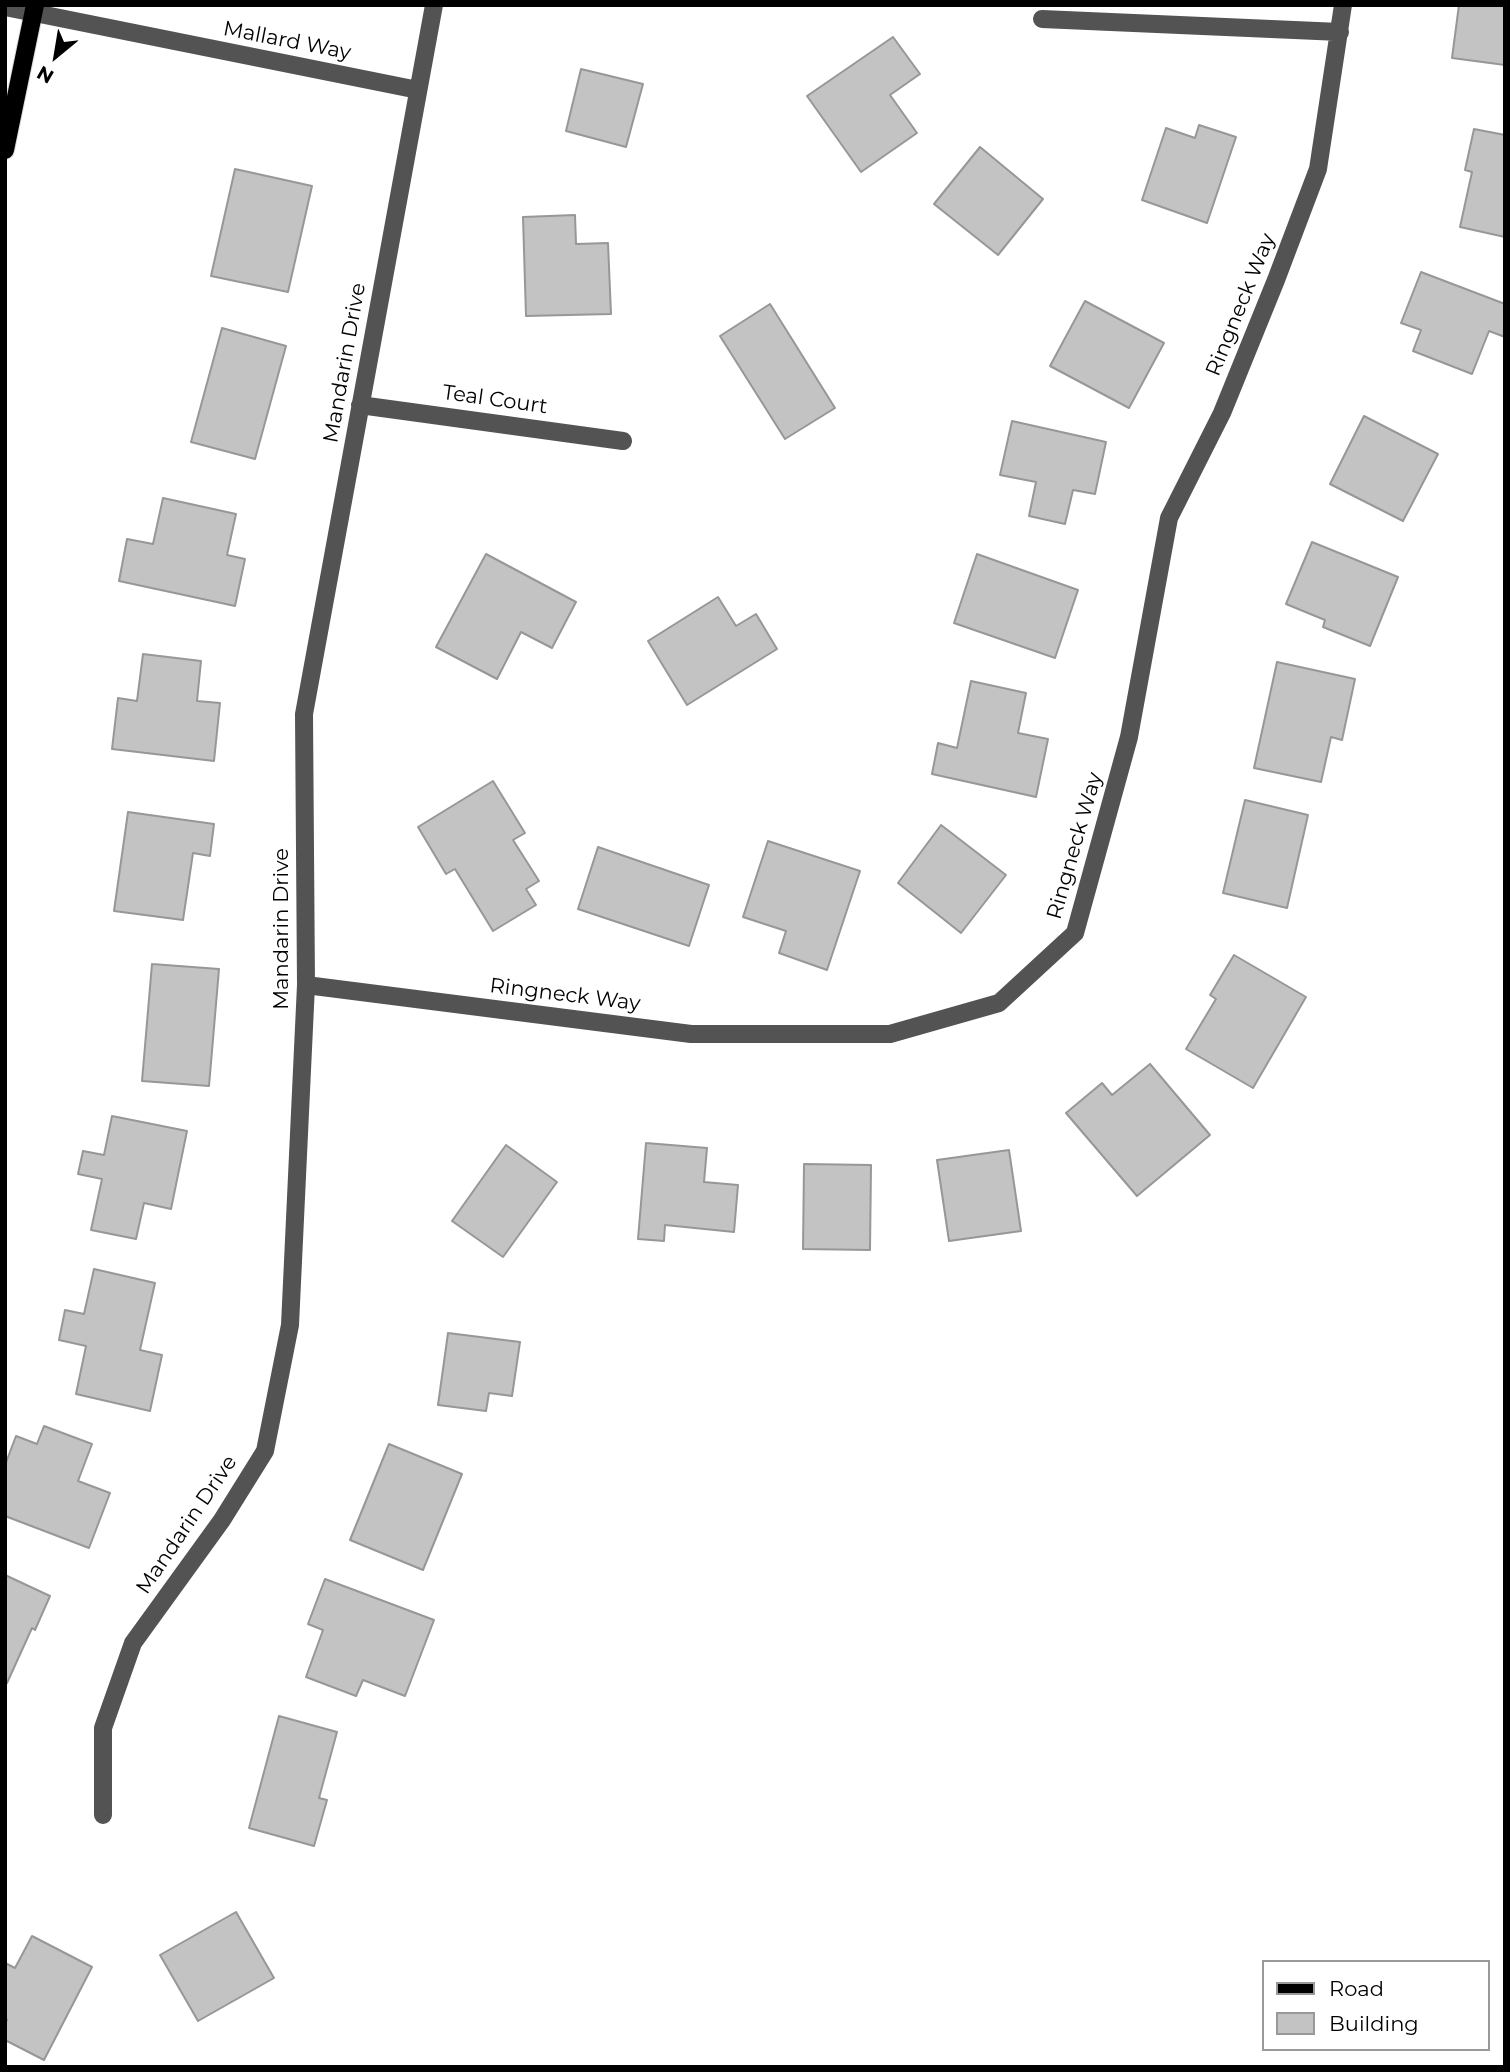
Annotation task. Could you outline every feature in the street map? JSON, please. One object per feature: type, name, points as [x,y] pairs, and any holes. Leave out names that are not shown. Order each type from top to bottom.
[{"type":"main road","points":[[5,150],[34,8]]},
{"type":"street","name":"Mandarin Drive","points":[[103,1815],[103,1728],[133,1643],[222,1520],[265,1451],[290,1325],[306,985],[304,714],[434,5]]},
{"type":"street","name":"Ringneck Way","points":[[306,985],[691,1034],[890,1034],[999,1003],[1075,933],[1129,737],[1170,518],[1222,413],[1318,169],[1343,5]]},
{"type":"street","name":"Mallard Way","points":[[5,7],[34,8],[147,36],[418,90]]},
{"type":"street","points":[[1042,19],[1340,32]]},
{"type":"street","name":"Teal Court","points":[[360,405],[623,441]]},
{"type":"building","points":[[1459,5],[1505,5],[1505,65],[1452,58]]},
{"type":"building","points":[[893,37],[920,74],[890,95],[917,133],[861,172],[807,96]]},
{"type":"building","points":[[581,69],[643,84],[626,147],[566,131]]},
{"type":"building","points":[[1199,125],[1236,137],[1207,223],[1142,200],[1166,128],[1195,138]]},
{"type":"building","points":[[1474,129],[1505,135],[1505,237],[1460,227],[1472,172],[1465,170]]},
{"type":"building","points":[[980,147],[1043,199],[998,255],[934,204]]},
{"type":"building","points":[[235,169],[312,186],[288,292],[211,276]]},
{"type":"building","points":[[575,215],[576,244],[608,243],[611,314],[526,316],[523,217]]},
{"type":"building","points":[[1421,272],[1505,304],[1505,337],[1489,331],[1472,374],[1413,351],[1421,330],[1401,323]]},
{"type":"building","points":[[1085,301],[1164,343],[1129,408],[1050,366]]},
{"type":"building","points":[[770,304],[835,408],[785,439],[720,336]]},
{"type":"building","points":[[222,328],[286,346],[255,459],[191,442]]},
{"type":"building","points":[[1364,416],[1438,454],[1403,521],[1330,484]]},
{"type":"building","points":[[1012,421],[1106,442],[1095,494],[1073,490],[1065,524],[1029,516],[1036,482],[1000,475]]},
{"type":"building","points":[[163,498],[236,514],[227,555],[245,559],[235,606],[119,581],[127,539],[153,544]]},
{"type":"building","points":[[1312,542],[1398,577],[1370,646],[1323,627],[1325,620],[1286,604]]},
{"type":"building","points":[[486,554],[576,602],[552,648],[521,632],[497,679],[436,647]]},
{"type":"building","points":[[977,554],[1078,590],[1055,658],[954,623]]},
{"type":"building","points":[[718,597],[736,626],[756,614],[777,649],[687,705],[648,641]]},
{"type":"building","points":[[143,654],[201,661],[197,701],[220,703],[214,761],[112,749],[118,698],[137,701]]},
{"type":"building","points":[[1277,662],[1355,679],[1342,740],[1331,737],[1321,782],[1254,768]]},
{"type":"building","points":[[971,681],[1026,693],[1018,733],[1048,739],[1036,797],[932,774],[938,743],[957,748]]},
{"type":"building","points":[[493,781],[525,833],[513,840],[539,881],[526,889],[536,905],[493,931],[455,869],[446,874],[418,827]]},
{"type":"building","points":[[1245,800],[1308,815],[1287,908],[1223,893]]},
{"type":"building","points":[[128,812],[214,824],[210,856],[193,853],[183,920],[114,911]]},
{"type":"building","points":[[941,825],[1006,875],[961,933],[898,883]]},
{"type":"building","points":[[768,841],[860,871],[827,970],[779,953],[786,931],[743,917]]},
{"type":"building","points":[[598,847],[709,885],[689,946],[578,909]]},
{"type":"building","points":[[1234,955],[1306,997],[1253,1088],[1186,1049],[1216,999],[1210,995]]},
{"type":"building","points":[[152,964],[219,969],[209,1086],[142,1081]]},
{"type":"building","points":[[1150,1064],[1210,1135],[1137,1196],[1066,1113],[1102,1083],[1112,1095]]},
{"type":"building","points":[[112,1116],[187,1131],[171,1209],[144,1203],[136,1239],[91,1230],[102,1179],[78,1174],[83,1151],[104,1155]]},
{"type":"building","points":[[646,1143],[707,1148],[704,1182],[738,1185],[734,1232],[665,1225],[664,1241],[638,1239]]},
{"type":"building","points":[[506,1145],[557,1182],[503,1257],[452,1221]]},
{"type":"building","points":[[1009,1150],[1021,1231],[949,1241],[937,1160]]},
{"type":"building","points":[[804,1164],[871,1165],[870,1250],[803,1249]]},
{"type":"building","points":[[94,1269],[155,1283],[140,1350],[162,1355],[150,1411],[76,1394],[86,1346],[59,1340],[65,1310],[84,1314]]},
{"type":"building","points":[[448,1333],[520,1342],[512,1396],[489,1393],[486,1411],[438,1405]]},
{"type":"building","points":[[44,1426],[92,1444],[78,1481],[110,1493],[89,1548],[5,1516],[5,1465],[16,1436],[37,1444]]},
{"type":"building","points":[[389,1444],[462,1474],[423,1570],[350,1540]]},
{"type":"building","points":[[5,1575],[50,1596],[7,1683],[5,1682]]},
{"type":"building","points":[[325,1579],[434,1620],[405,1696],[363,1680],[356,1696],[306,1677],[323,1630],[308,1624]]},
{"type":"building","points":[[279,1716],[337,1732],[319,1798],[327,1800],[314,1846],[249,1828]]},
{"type":"building","points":[[236,1912],[274,1978],[198,2021],[160,1955]]},
{"type":"building","points":[[32,1936],[92,1967],[44,2060],[5,2040],[5,1963],[15,1968]]}]
